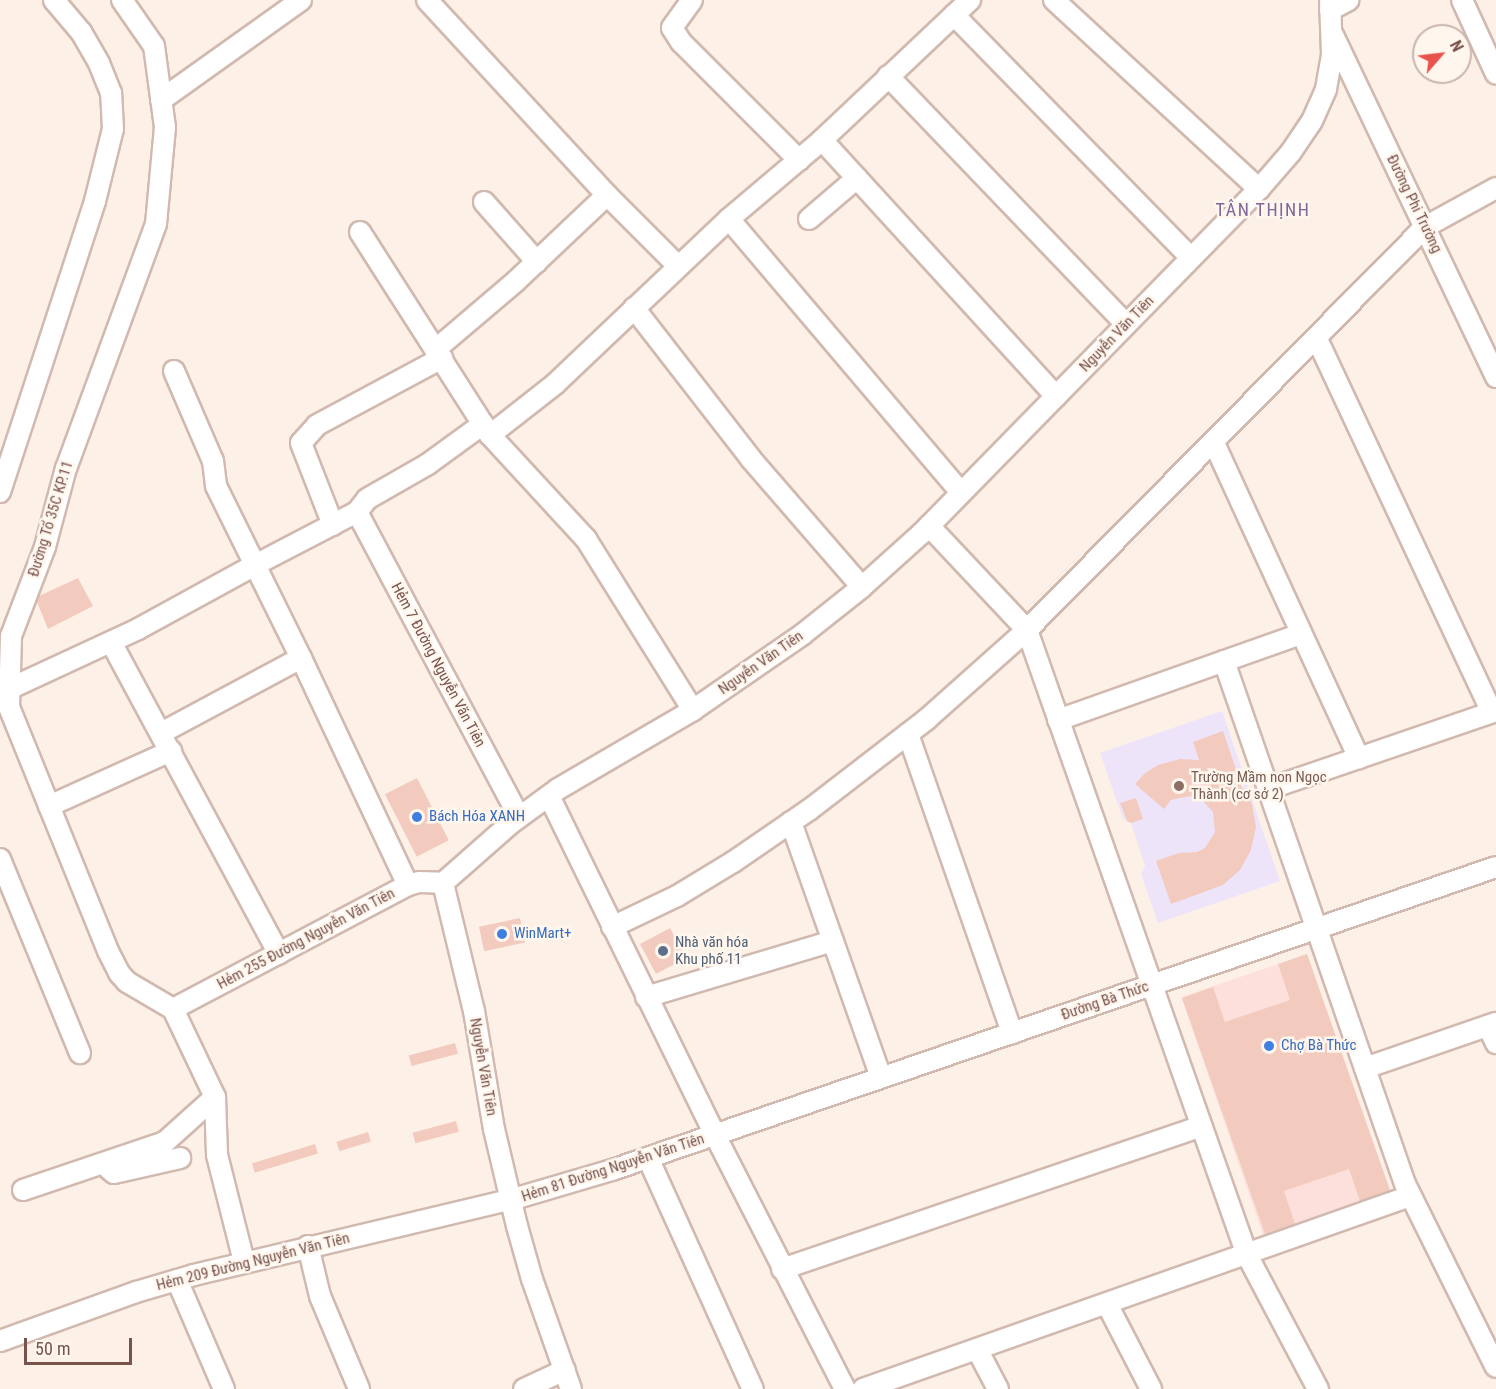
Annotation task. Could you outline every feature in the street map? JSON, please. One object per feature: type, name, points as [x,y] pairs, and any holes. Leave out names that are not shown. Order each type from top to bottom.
[{"type":"street","points":[[0,492],[95,201],[113,129],[111,93],[99,63],[81,32],[54,0]]},
{"type":"street","name":"Đường Tổ 35C KP.11","points":[[122,0],[154,46],[165,127],[156,224],[66,468],[45,547],[11,636],[9,706],[119,973],[127,982],[173,1009]]},
{"type":"street","points":[[161,100],[301,0]]},
{"type":"street","points":[[427,0],[607,195],[678,266]]},
{"type":"street","points":[[692,0],[672,28],[681,42],[799,160]]},
{"type":"street","points":[[9,689],[111,642],[357,512],[367,499],[487,429],[555,384],[678,266],[822,140],[970,0]]},
{"type":"street","points":[[1054,0],[1259,189]]},
{"type":"street","name":"Nguyễn Văn Tiên","points":[[572,1389],[532,1278],[510,1200],[494,1130],[474,1011],[443,883],[519,817],[549,796],[693,710],[803,634],[862,587],[929,526],[1259,189],[1291,152],[1320,104],[1329,72],[1332,32],[1330,5],[1349,0]]},
{"type":"street","points":[[1462,0],[1496,74]]},
{"type":"street","points":[[954,15],[1191,258]]},
{"type":"street","name":"Đường Phi Trường","points":[[1332,32],[1496,377]]},
{"type":"street","points":[[888,76],[1126,324]]},
{"type":"street","points":[[822,140],[1056,396]]},
{"type":"street","points":[[809,219],[857,178]]},
{"type":"street","points":[[612,927],[695,886],[791,822],[908,734],[1027,630],[1317,339],[1425,227],[1496,188]]},
{"type":"street","points":[[333,525],[300,443],[317,424],[439,354],[607,195]]},
{"type":"street","points":[[484,202],[537,262]]},
{"type":"street","points":[[729,219],[961,493]]},
{"type":"street","points":[[360,232],[487,429],[586,539],[693,710]]},
{"type":"street","points":[[634,308],[751,459],[862,587]]},
{"type":"street","points":[[1268,789],[1494,711],[1317,339]]},
{"type":"street","points":[[174,371],[213,460],[216,486],[301,658],[408,885]]},
{"type":"street","points":[[1214,443],[1359,758]]},
{"type":"street","name":"Hẻm 7 Đường Nguyễn Văn Tiên","points":[[357,512],[519,817]]},
{"type":"street","points":[[929,526],[1027,630],[1247,1255],[1318,1389]]},
{"type":"street","points":[[1058,720],[1301,633]]},
{"type":"street","points":[[111,642],[279,954]]},
{"type":"street","points":[[161,733],[301,658]]},
{"type":"street","points":[[1224,661],[1410,1196],[1496,1367]]},
{"type":"street","points":[[908,734],[1012,1033]]},
{"type":"street","points":[[49,806],[171,751]]},
{"type":"street","points":[[549,796],[646,997],[782,1269],[845,1389]]},
{"type":"street","points":[[791,822],[881,1078]]},
{"type":"street","points":[[0,859],[80,1053]]},
{"type":"street","name":"Đường Bà Thức","points":[[715,1135],[1496,867]]},
{"type":"street","name":"Hẻm 255 Đường Nguyễn Văn Tiên","points":[[173,1009],[408,885],[419,882],[443,883]]},
{"type":"street","points":[[646,997],[833,941]]},
{"type":"street","points":[[173,1009],[215,1097],[217,1155],[244,1262]]},
{"type":"street","points":[[1365,1068],[1493,1030]]},
{"type":"street","points":[[23,1190],[106,1164],[165,1142],[215,1097]]},
{"type":"street","points":[[782,1269],[1200,1126]]},
{"type":"street","name":"Hẻm 81 Đường Nguyễn Văn Tiên","points":[[510,1200],[715,1135]]},
{"type":"street","points":[[106,1164],[114,1173],[180,1158]]},
{"type":"street","points":[[648,1158],[753,1389]]},
{"type":"street","points":[[862,1389],[1410,1196]]},
{"type":"street","name":"Hẻm 209 Đường Nguyễn Văn Tiên","points":[[0,1341],[177,1280],[308,1246],[510,1200]]},
{"type":"street","points":[[308,1246],[320,1296],[359,1389]]},
{"type":"street","points":[[177,1280],[224,1389]]},
{"type":"street","points":[[1107,1304],[1152,1389]]},
{"type":"street","points":[[977,1349],[998,1389]]},
{"type":"street","points":[[524,1389],[565,1370]]},
{"type":"shaded area","name":"Trường Mầm non Ngọc Thành (cơ sở 2)","points":[[1222,711],[1280,881],[1158,923],[1141,874],[1145,866],[1131,823],[1123,819],[1100,753]]},
{"type":"shaded area","name":"Chợ Bà Thức","points":[[1307,954],[1389,1192],[1263,1236],[1181,997]]},
{"type":"building","points":[[78,578],[93,606],[48,629],[37,602],[39,596]]},
{"type":"building","points":[[1223,731],[1241,784],[1252,804],[1256,827],[1251,850],[1240,870],[1223,885],[1171,904],[1156,861],[1179,853],[1197,852],[1205,848],[1215,832],[1213,812],[1200,798],[1190,796],[1171,800],[1164,809],[1135,784],[1144,774],[1158,765],[1180,759],[1199,760],[1193,742]]},
{"type":"building","name":"Bách Hóa XANH","points":[[417,778],[449,840],[417,857],[385,794]]},
{"type":"building","points":[[1136,798],[1143,819],[1131,823],[1127,821],[1120,803]]},
{"type":"building","name":"WinMart+","points":[[520,918],[525,942],[484,951],[479,927]]},
{"type":"building","name":"Nhà văn hóa Khu phố 11","points":[[670,928],[686,958],[656,974],[640,944]]},
{"type":"building","name":"Chợ Bà Thức","points":[[1307,954],[1390,1190],[1360,1201],[1349,1169],[1284,1191],[1295,1224],[1265,1234],[1182,998],[1213,987],[1225,1022],[1290,1000],[1278,964]]},
{"type":"building","points":[[455,1043],[458,1054],[411,1066],[409,1055]]},
{"type":"building","points":[[456,1121],[459,1132],[415,1143],[413,1133]]},
{"type":"building","points":[[368,1132],[371,1142],[339,1151],[336,1142]]},
{"type":"building","points":[[315,1144],[318,1154],[255,1173],[252,1163]]},
{"type":"place","name":"Trường Mầm non Ngọc Thành (cơ sở 2)","points":[[1179,786]]},
{"type":"place","name":"Bách Hóa XANH","points":[[417,817]]},
{"type":"place","name":"WinMart+","points":[[502,934]]},
{"type":"place","name":"Nhà văn hóa Khu phố 11","points":[[663,951]]},
{"type":"place","name":"Chợ Bà Thức","points":[[1269,1046]]},
{"type":"district","name":"TÂN THỊNH","points":[[1263,210]]}]
